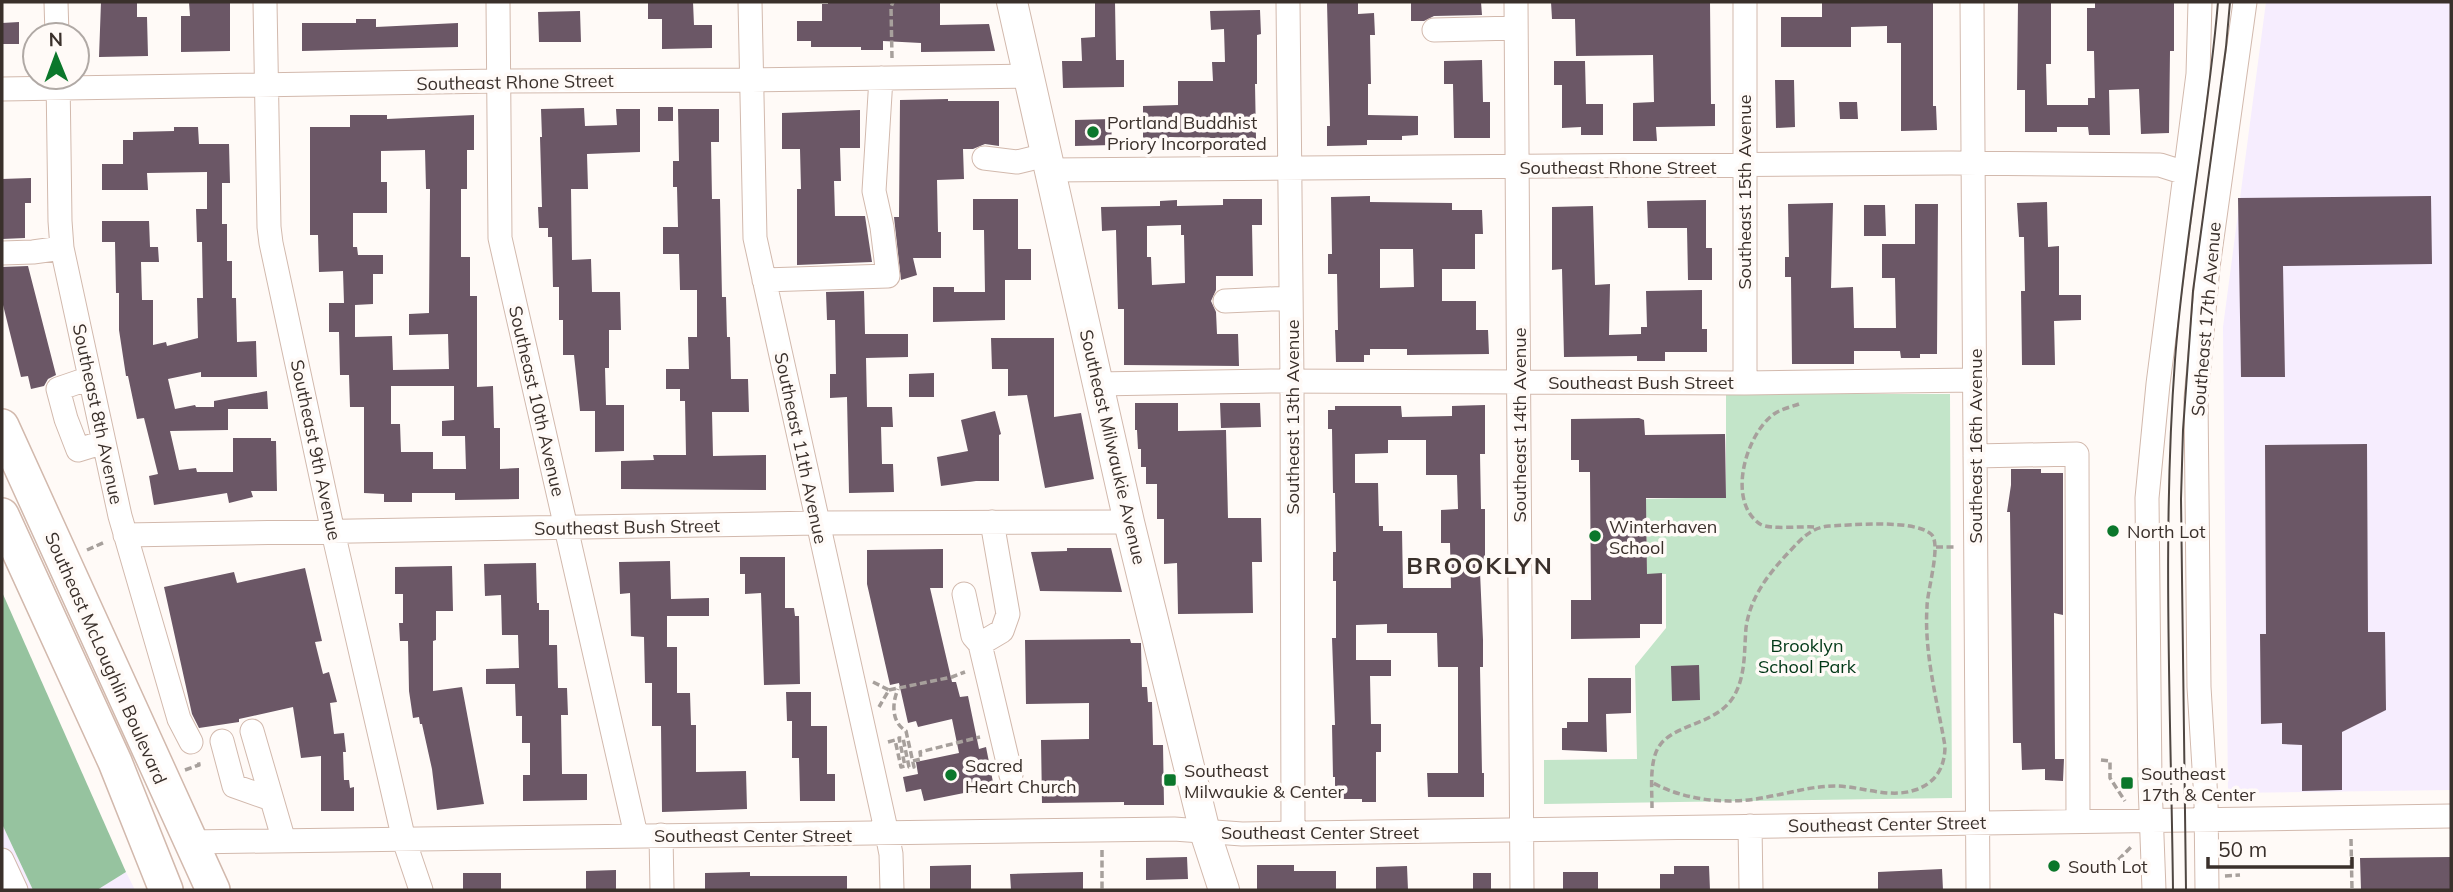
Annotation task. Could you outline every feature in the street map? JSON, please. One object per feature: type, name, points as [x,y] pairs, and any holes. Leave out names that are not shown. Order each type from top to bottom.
[{"type":"highway","name":"Southeast McLoughlin Boulevard","points":[[2,426],[213,890]]},
{"type":"highway","name":"Southeast McLoughlin Boulevard","points":[[2,515],[115,762],[166,890]]},
{"type":"main road","name":"Southeast Milwaukie Avenue","points":[[1012,2],[1129,522],[1205,832],[1224,890]]},
{"type":"street","points":[[56,2],[57,21]]},
{"type":"street","name":"Southeast 9th Avenue","points":[[265,2],[271,243],[333,532],[404,839],[421,890]]},
{"type":"street","name":"Southeast 10th Avenue","points":[[498,2],[500,238],[636,835]]},
{"type":"street","name":"Southeast 11th Avenue","points":[[750,2],[755,238],[887,834],[891,854],[892,890]]},
{"type":"street","name":"Southeast 13th Avenue","points":[[1288,2],[1293,833]]},
{"type":"street","name":"Southeast 14th Avenue","points":[[1516,2],[1522,890]]},
{"type":"street","name":"Southeast 15th Avenue","points":[[1745,2],[1745,383]]},
{"type":"street","name":"Southeast 16th Avenue","points":[[1972,2],[1978,890]]},
{"type":"street","name":"Southeast 17th Avenue","points":[[2154,890],[2147,498],[2158,384],[2198,74],[2200,2]]},
{"type":"street","name":"Southeast 17th Avenue","points":[[2207,890],[2199,687],[2196,399],[2208,267],[2245,2]]},
{"type":"street","points":[[1434,30],[1516,28]]},
{"type":"street","name":"Southeast Rhone Street","points":[[91,83],[267,86],[1029,75]]},
{"type":"street","points":[[764,280],[888,276],[874,191],[887,78]]},
{"type":"street","name":"Southeast Rhone Street","points":[[2,89],[21,87]]},
{"type":"street","name":"Southeast 8th Avenue","points":[[58,91],[62,248],[125,535],[179,719],[191,742]]},
{"type":"street","name":"Southeast Rhone Street","points":[[984,158],[1048,163],[1289,167],[1974,163],[2160,165],[2185,173]]},
{"type":"street","points":[[2,253],[33,253],[62,248]]},
{"type":"street","points":[[1225,301],[1291,299]]},
{"type":"street","points":[[90,378],[58,389],[78,450],[104,442]]},
{"type":"street","name":"Southeast Bush Street","points":[[1097,384],[1975,380]]},
{"type":"street","points":[[1975,456],[2077,454],[2078,821]]},
{"type":"street","points":[[980,644],[1002,631],[1008,614],[992,522]]},
{"type":"street","name":"Southeast Bush Street","points":[[125,535],[817,523],[1129,522]]},
{"type":"street","points":[[964,594],[973,636],[980,644],[1011,775]]},
{"type":"street","points":[[252,731],[284,841]]},
{"type":"street","points":[[222,741],[234,786],[271,799]]},
{"type":"street","name":"Southeast Center Street","points":[[189,842],[1174,829],[1293,833],[2451,816]]},
{"type":"street","points":[[1750,826],[1751,890]]},
{"type":"street","points":[[662,835],[662,890]]},
{"type":"street","points":[[2,860],[16,890]]},
{"type":"path","points":[[887,78],[893,2]]},
{"type":"path","points":[[1653,783],[1670,792],[1695,798],[1749,800],[1826,786],[1903,793],[1922,787],[1938,774],[1944,760],[1945,746],[1929,655],[1926,618],[1936,547],[1934,537],[1928,531],[1909,526],[1770,527],[1761,524],[1749,511],[1742,495],[1742,475],[1754,441],[1775,414],[1799,404],[1806,382]]},
{"type":"path","points":[[1652,828],[1655,755],[1662,742],[1677,732],[1719,714],[1732,699],[1742,674],[1746,628],[1757,593],[1800,540],[1817,527]]},
{"type":"path","points":[[63,561],[125,535]]},
{"type":"path","points":[[889,690],[986,668]]},
{"type":"path","points":[[868,747],[895,740],[901,767],[905,766],[899,738],[903,738],[909,767],[914,766],[906,731],[900,727],[895,716],[893,704],[898,689]]},
{"type":"path","points":[[913,761],[921,759],[920,752],[1001,732]]},
{"type":"path","points":[[2101,760],[2110,761],[2110,779],[2125,801]]},
{"type":"path","points":[[189,769],[196,766]]},
{"type":"path","points":[[1101,830],[1102,890]]},
{"type":"path","points":[[2351,839],[2352,890]]},
{"type":"path","points":[[2101,870],[2110,869],[2132,846]]},
{"type":"shaded area","points":[[2266,2],[2451,2],[2451,790],[2228,793],[2223,327]]},
{"type":"shaded area","points":[[2,824],[33,890],[2,890]]},
{"type":"shaded area","points":[[126,872],[135,890],[97,890]]},
{"type":"green space","name":"Brooklyn School Park","points":[[1726,394],[1950,394],[1952,798],[1544,804],[1544,760],[1637,759],[1635,666],[1666,628],[1666,574],[1647,574],[1646,499],[1726,497]]},
{"type":"green space","points":[[2,592],[126,872],[97,890],[33,890],[2,824]]},
{"type":"building","points":[[101,2],[137,2],[137,17],[147,17],[148,56],[99,57]]},
{"type":"building","points":[[189,2],[230,2],[230,51],[181,52],[181,16],[190,16]]},
{"type":"building","points":[[648,2],[693,2],[694,25],[712,25],[712,48],[662,49],[662,19],[648,19]]},
{"type":"building","points":[[940,2],[940,25],[989,24],[995,51],[921,52],[921,43],[883,41],[883,50],[861,50],[861,47],[811,47],[811,41],[797,41],[797,21],[822,21],[822,4]]},
{"type":"building","points":[[1095,2],[1115,2],[1116,60],[1124,60],[1124,87],[1063,88],[1062,61],[1082,61],[1081,38],[1095,37]]},
{"type":"building","points":[[1327,2],[1358,2],[1358,14],[1374,13],[1375,35],[1370,35],[1371,84],[1368,84],[1368,115],[1418,116],[1418,135],[1402,136],[1402,140],[1367,140],[1367,145],[1327,146],[1327,126],[1330,126]]},
{"type":"building","points":[[1411,2],[1481,2],[1482,15],[1434,16],[1424,21],[1411,21]]},
{"type":"building","points":[[1551,2],[1710,2],[1711,104],[1715,104],[1715,126],[1656,127],[1657,141],[1633,141],[1633,103],[1654,102],[1653,55],[1576,56],[1575,19],[1552,19]]},
{"type":"building","points":[[1822,2],[1933,2],[1933,106],[1936,106],[1937,130],[1901,131],[1901,43],[1887,43],[1887,26],[1851,27],[1851,47],[1781,47],[1781,17],[1822,17]]},
{"type":"building","points":[[2018,2],[2051,2],[2051,64],[2046,64],[2047,105],[2088,105],[2088,98],[2095,98],[2094,51],[2087,51],[2087,8],[2095,8],[2095,2],[2174,2],[2174,51],[2170,51],[2169,133],[2141,134],[2139,89],[2109,90],[2110,135],[2089,135],[2088,127],[2057,127],[2057,132],[2025,132],[2025,90],[2017,90]]},
{"type":"building","points":[[1260,10],[1261,34],[1257,35],[1255,84],[1256,139],[1169,137],[1169,143],[1143,143],[1143,106],[1178,105],[1178,81],[1213,81],[1212,62],[1225,62],[1224,29],[1211,30],[1210,11]]},
{"type":"building","points":[[580,11],[581,42],[539,42],[538,12]]},
{"type":"building","points":[[356,19],[376,19],[376,27],[458,23],[458,47],[302,51],[302,23],[356,23]]},
{"type":"building","points":[[19,22],[19,44],[2,44],[2,23]]},
{"type":"building","points":[[1482,60],[1483,102],[1490,102],[1490,138],[1454,138],[1453,84],[1444,84],[1444,61]]},
{"type":"building","points":[[1554,61],[1585,61],[1586,104],[1603,104],[1603,135],[1581,135],[1581,127],[1562,128],[1562,85],[1554,85]]},
{"type":"building","points":[[1775,80],[1794,80],[1795,127],[1776,128]]},
{"type":"building","points":[[900,100],[999,101],[999,146],[985,144],[973,149],[963,149],[964,179],[937,180],[941,258],[913,258],[917,275],[901,280],[894,217],[899,217]]},
{"type":"building","points":[[1839,102],[1857,102],[1858,119],[1840,119]]},
{"type":"building","points":[[658,107],[673,107],[673,121],[658,121]]},
{"type":"building","points":[[584,108],[585,126],[617,125],[616,109],[640,109],[640,152],[587,154],[588,189],[571,189],[572,260],[591,259],[592,292],[620,292],[621,330],[609,330],[609,368],[605,368],[606,405],[624,405],[624,451],[595,452],[595,411],[580,411],[574,355],[563,355],[559,287],[553,287],[552,237],[548,237],[548,228],[539,228],[538,207],[542,207],[541,109]]},
{"type":"building","points":[[678,109],[719,109],[719,142],[711,142],[712,199],[720,199],[722,297],[726,297],[731,379],[748,379],[749,412],[712,412],[713,456],[766,455],[766,490],[621,489],[621,461],[654,460],[653,455],[686,455],[685,401],[680,401],[680,389],[666,389],[666,369],[689,369],[688,337],[697,337],[697,290],[680,290],[679,254],[663,254],[663,227],[678,227],[673,161],[679,161]]},
{"type":"building","points":[[860,110],[860,148],[840,148],[841,181],[834,181],[835,216],[865,216],[872,262],[797,265],[800,149],[782,149],[782,113]]},
{"type":"building","points":[[350,115],[387,115],[387,119],[474,115],[474,150],[467,150],[467,189],[461,189],[461,257],[470,257],[470,296],[477,296],[477,387],[493,386],[494,428],[500,428],[500,469],[519,468],[519,499],[455,500],[455,493],[412,493],[412,502],[384,502],[384,494],[364,493],[364,407],[350,407],[349,375],[340,375],[339,332],[329,332],[329,303],[344,303],[343,271],[319,272],[318,235],[310,235],[310,127],[350,127]],"holes":[[[425,150],[426,189],[430,189],[429,313],[409,314],[409,335],[448,334],[449,369],[393,370],[392,336],[355,337],[355,305],[373,304],[373,274],[383,274],[383,255],[358,255],[357,247],[353,247],[353,213],[387,213],[387,182],[381,182],[381,151]],[[391,386],[454,386],[454,420],[442,421],[442,436],[465,436],[466,469],[433,469],[433,452],[401,452],[400,424],[391,424]]]},
{"type":"building","name":"Portland Buddhist Priory Incorporated","points":[[1111,119],[1112,145],[1075,146],[1075,120]]},
{"type":"building","points":[[174,127],[198,127],[199,144],[229,144],[230,183],[222,183],[222,224],[227,224],[227,261],[232,261],[232,298],[236,298],[237,342],[256,341],[257,377],[201,377],[201,372],[168,379],[175,409],[195,405],[214,407],[214,401],[267,391],[268,409],[228,409],[228,430],[170,431],[179,470],[196,468],[197,472],[233,472],[233,438],[271,438],[271,441],[276,441],[277,491],[251,491],[253,497],[229,503],[227,493],[154,505],[149,476],[158,474],[144,418],[137,419],[126,376],[119,330],[115,242],[102,242],[102,221],[149,221],[150,247],[158,247],[159,262],[141,262],[142,300],[153,300],[153,345],[166,342],[167,346],[198,338],[197,298],[203,298],[202,242],[197,242],[196,209],[207,209],[207,172],[147,173],[148,190],[102,190],[102,164],[123,164],[123,140],[133,140],[133,132],[174,131]]},
{"type":"building","points":[[31,178],[31,203],[25,203],[25,238],[2,239],[2,179]]},
{"type":"building","points":[[1370,196],[1370,202],[1452,203],[1452,210],[1482,210],[1483,234],[1475,234],[1475,269],[1442,269],[1442,301],[1476,301],[1476,330],[1488,330],[1489,354],[1407,355],[1407,349],[1370,349],[1370,355],[1364,355],[1364,362],[1336,362],[1337,274],[1328,274],[1328,254],[1332,254],[1331,197]],"holes":[[[1380,249],[1413,249],[1414,287],[1380,288]]]},
{"type":"building","points":[[2431,196],[2432,264],[2283,266],[2285,377],[2241,377],[2238,198]]},
{"type":"building","points":[[973,199],[1018,199],[1018,249],[1031,249],[1031,280],[1005,280],[1005,320],[933,322],[933,287],[954,287],[954,292],[985,292],[984,230],[973,230]]},
{"type":"building","points":[[1223,199],[1262,199],[1262,225],[1252,225],[1253,276],[1216,276],[1216,290],[1211,301],[1216,312],[1217,334],[1238,334],[1239,366],[1124,365],[1124,309],[1118,309],[1116,230],[1102,231],[1101,207],[1160,206],[1160,201],[1177,200],[1177,206],[1223,205]],"holes":[[[1181,225],[1181,235],[1184,235],[1185,283],[1152,285],[1151,257],[1147,257],[1147,226]]]},
{"type":"building","points":[[1706,200],[1706,248],[1712,248],[1712,280],[1688,280],[1687,228],[1648,228],[1647,201]]},
{"type":"building","points":[[2047,202],[2048,247],[2059,246],[2059,295],[2081,295],[2081,320],[2054,321],[2055,365],[2022,365],[2021,291],[2025,291],[2024,237],[2019,237],[2017,203]]},
{"type":"building","points":[[1833,203],[1831,288],[1853,287],[1854,328],[1896,328],[1895,278],[1882,278],[1882,244],[1915,244],[1915,204],[1938,204],[1937,354],[1901,358],[1900,351],[1854,351],[1854,364],[1792,364],[1791,277],[1785,277],[1785,257],[1789,257],[1788,204]]},
{"type":"building","points":[[1864,205],[1885,205],[1886,236],[1864,236]]},
{"type":"building","points":[[1593,206],[1595,285],[1610,284],[1609,335],[1641,334],[1641,327],[1647,327],[1646,291],[1702,290],[1702,329],[1707,329],[1707,352],[1665,352],[1665,361],[1637,361],[1637,356],[1564,357],[1562,269],[1552,270],[1552,207]]},
{"type":"building","points":[[28,266],[56,375],[48,379],[44,386],[31,389],[28,376],[21,377],[2,301],[2,267]]},
{"type":"building","points":[[864,291],[865,334],[908,334],[908,357],[866,358],[867,407],[892,407],[893,427],[881,427],[882,464],[893,464],[894,492],[849,493],[847,397],[830,398],[830,374],[836,374],[835,320],[827,320],[826,292]]},
{"type":"building","points":[[991,338],[1054,338],[1054,417],[1081,413],[1094,479],[1045,488],[1027,395],[1008,396],[1008,369],[992,369]]},
{"type":"building","points":[[934,373],[934,397],[909,397],[909,374]]},
{"type":"building","points":[[1135,403],[1178,403],[1178,431],[1226,430],[1228,518],[1261,518],[1262,562],[1252,562],[1253,613],[1178,614],[1177,563],[1164,564],[1164,519],[1157,519],[1157,484],[1146,484],[1146,467],[1141,467],[1141,449],[1138,449],[1135,430]]},
{"type":"building","points":[[1220,403],[1260,403],[1261,427],[1221,428]]},
{"type":"building","points":[[1485,405],[1485,454],[1480,454],[1481,509],[1485,509],[1485,571],[1480,572],[1484,797],[1428,797],[1427,773],[1458,773],[1458,667],[1438,667],[1437,633],[1387,633],[1387,624],[1356,625],[1356,660],[1391,660],[1391,676],[1370,676],[1371,724],[1381,724],[1381,752],[1376,752],[1376,802],[1335,799],[1332,638],[1336,638],[1336,581],[1333,581],[1333,552],[1336,552],[1335,493],[1332,429],[1328,429],[1328,410],[1335,410],[1335,406],[1401,406],[1402,417],[1452,416],[1452,406]],"holes":[[[1388,440],[1426,440],[1426,475],[1457,475],[1458,509],[1441,510],[1441,543],[1450,543],[1451,588],[1403,588],[1402,531],[1383,531],[1383,526],[1379,526],[1378,483],[1355,483],[1355,454],[1388,453]]]},
{"type":"building","points":[[995,411],[1001,434],[999,481],[941,486],[937,457],[968,451],[961,420]]},
{"type":"building","points":[[1571,419],[1644,420],[1645,435],[1725,434],[1726,498],[1646,498],[1647,574],[1662,573],[1662,624],[1640,624],[1640,638],[1571,639],[1571,600],[1591,600],[1590,472],[1579,472],[1579,460],[1571,460]]},
{"type":"building","points":[[2367,444],[2368,632],[2385,632],[2386,710],[2342,732],[2342,790],[2302,791],[2302,745],[2282,744],[2282,723],[2261,724],[2260,634],[2266,634],[2265,445]]},
{"type":"building","points":[[2011,469],[2041,469],[2041,473],[2063,473],[2063,615],[2054,613],[2055,759],[2064,759],[2063,781],[2045,780],[2045,769],[2022,770],[2021,743],[2013,743],[2010,512],[2007,512]]},
{"type":"building","points":[[1067,548],[1111,548],[1122,592],[1040,591],[1031,552],[1067,551]]},
{"type":"building","points":[[943,549],[943,588],[930,588],[952,682],[956,682],[960,697],[968,696],[979,749],[986,747],[994,787],[924,801],[921,789],[906,792],[903,777],[918,774],[916,762],[959,753],[952,719],[918,727],[916,721],[908,723],[899,683],[890,685],[867,584],[867,550]]},
{"type":"building","points":[[740,557],[785,557],[785,608],[794,608],[795,616],[799,616],[800,684],[764,685],[761,593],[745,594],[745,574],[740,574]]},
{"type":"building","points":[[670,561],[671,599],[709,598],[709,616],[667,616],[667,647],[677,647],[677,693],[690,693],[691,725],[696,725],[696,772],[746,771],[747,809],[662,812],[661,726],[652,726],[652,683],[645,683],[644,637],[631,636],[630,593],[620,594],[619,562]]},
{"type":"building","points":[[536,563],[537,603],[539,610],[549,610],[549,645],[557,645],[558,688],[567,688],[568,715],[561,715],[562,774],[587,774],[587,800],[523,801],[523,775],[530,775],[530,743],[522,743],[522,716],[516,716],[515,684],[486,684],[486,669],[519,668],[518,635],[502,635],[501,595],[485,596],[484,564]]},
{"type":"building","points":[[452,566],[453,611],[436,611],[433,691],[462,687],[484,804],[437,810],[432,769],[422,724],[419,717],[413,718],[409,691],[408,641],[400,641],[399,623],[403,623],[403,594],[395,594],[395,567]]},
{"type":"building","points":[[305,568],[322,641],[315,642],[323,674],[329,672],[337,702],[330,703],[334,734],[344,733],[344,780],[349,780],[350,788],[354,787],[354,811],[321,811],[321,756],[301,758],[293,707],[239,719],[239,722],[199,728],[192,714],[164,587],[234,572],[237,583]]},
{"type":"building","points":[[1130,639],[1131,643],[1141,643],[1142,687],[1147,687],[1148,702],[1152,702],[1153,745],[1163,745],[1164,805],[1124,805],[1124,802],[1042,803],[1041,740],[1089,739],[1089,703],[1026,704],[1025,640]]},
{"type":"building","points":[[1699,665],[1700,700],[1672,701],[1671,666]]},
{"type":"building","points":[[1588,678],[1631,678],[1631,713],[1606,714],[1607,752],[1562,750],[1562,728],[1567,728],[1567,722],[1588,722]]},
{"type":"building","points":[[786,692],[811,692],[811,726],[827,726],[827,774],[835,774],[835,801],[800,801],[799,758],[792,758],[792,721],[787,721]]},
{"type":"building","points":[[1187,857],[1188,879],[1146,880],[1146,858]]},
{"type":"building","points":[[2451,857],[2451,890],[2361,890],[2360,858]]},
{"type":"building","points":[[971,865],[971,890],[930,890],[930,866]]},
{"type":"building","points":[[1257,865],[1294,865],[1294,871],[1336,871],[1336,890],[1257,890]]},
{"type":"building","points":[[1407,866],[1408,890],[1376,890],[1376,867]]},
{"type":"building","points":[[1674,866],[1709,866],[1710,890],[1660,890],[1660,874],[1674,874]]},
{"type":"building","points":[[1942,869],[1943,890],[1878,890],[1878,872]]},
{"type":"building","points":[[616,870],[616,890],[586,890],[586,871]]},
{"type":"building","points":[[750,872],[750,876],[847,876],[847,890],[705,890],[705,873]]},
{"type":"building","points":[[1083,872],[1083,890],[1011,890],[1010,874]]},
{"type":"building","points":[[1563,872],[1598,872],[1598,890],[1563,890]]},
{"type":"building","points":[[463,873],[501,873],[501,890],[463,890]]},
{"type":"building","points":[[1473,873],[1491,873],[1491,890],[1473,890]]},
{"type":"tram line","points":[[2173,890],[2168,625],[2171,426],[2179,315],[2218,2]]},
{"type":"tram line","points":[[2186,890],[2181,499],[2183,430],[2193,291],[2230,2]]},
{"type":"place","name":"Portland Buddhist Priory Incorporated","points":[[1093,132]]},
{"type":"place","name":"North Lot","points":[[2113,531]]},
{"type":"place","name":"Winterhaven School","points":[[1595,536]]},
{"type":"place","name":"Sacred Heart Church","points":[[951,775]]},
{"type":"place","name":"Southeast Milwaukie & Center","points":[[1170,780]]},
{"type":"place","name":"Southeast 17th & Center","points":[[2127,783]]},
{"type":"place","name":"South Lot","points":[[2054,866]]},
{"type":"district","name":"BROOKLYN","points":[[1480,565]]}]
